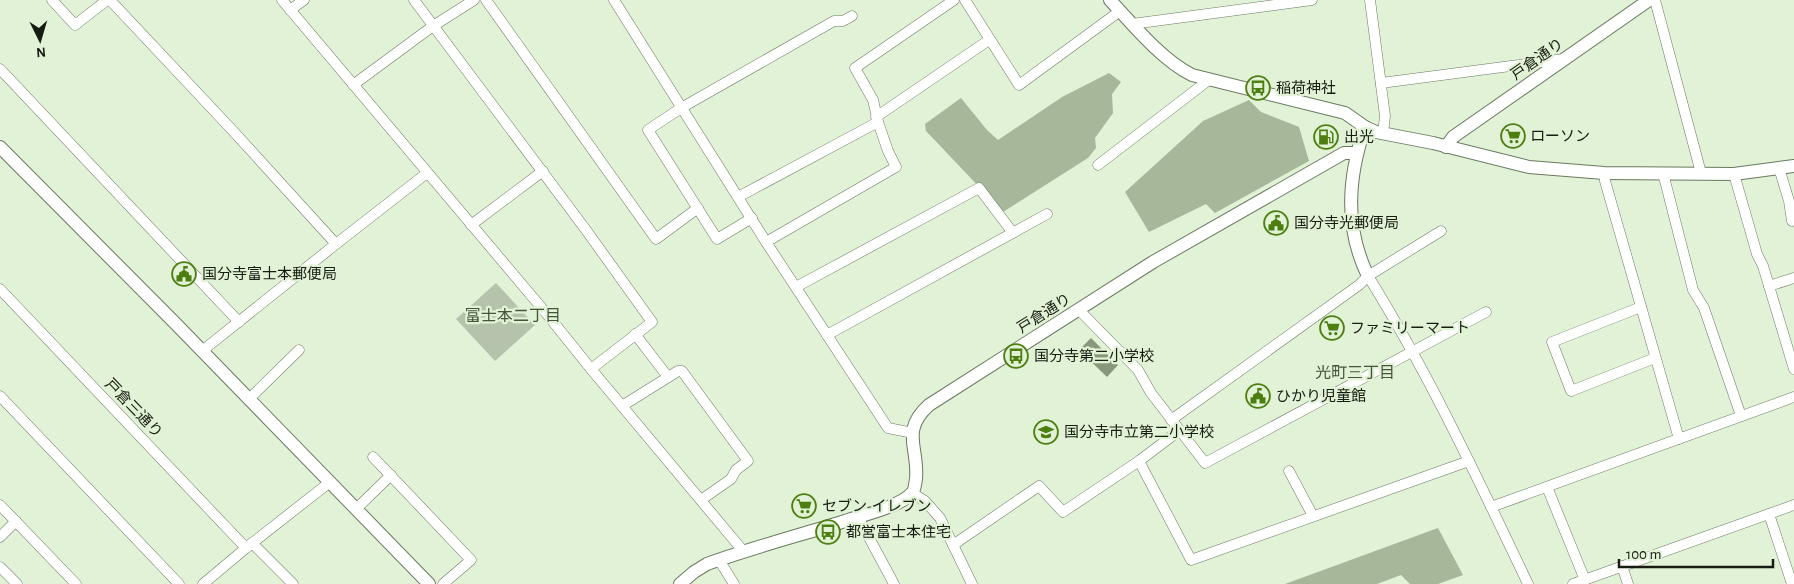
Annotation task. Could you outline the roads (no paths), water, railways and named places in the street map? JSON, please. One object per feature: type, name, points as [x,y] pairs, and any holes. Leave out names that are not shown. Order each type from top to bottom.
[{"type":"street","points":[[52,0],[75,25],[108,0],[228,125],[336,244]]},
{"type":"street","points":[[282,0],[546,313],[590,369],[744,552]]},
{"type":"street","points":[[290,10],[304,0]]},
{"type":"street","points":[[414,0],[543,171],[652,322],[590,369]]},
{"type":"street","points":[[353,85],[433,26],[474,0]]},
{"type":"street","points":[[486,0],[656,239],[698,208]]},
{"type":"street","points":[[614,0],[766,242],[888,428],[912,432],[916,474],[915,486],[912,493],[896,504],[719,560],[694,572],[680,584]]},
{"type":"street","points":[[766,242],[896,167],[888,151],[877,119],[873,100],[855,68],[954,0]]},
{"type":"street","points":[[965,0],[1019,85],[1120,11]]},
{"type":"street","points":[[1110,0],[1132,24],[1180,69],[1192,75],[1345,113],[1365,127],[1383,133],[1528,167],[1604,173],[1734,174],[1794,166]]},
{"type":"street","points":[[1132,24],[1312,0]]},
{"type":"street","points":[[1370,0],[1385,116],[1383,133]]},
{"type":"street","name":"戸倉通り","points":[[1446,147],[1452,138],[1649,0]]},
{"type":"street","points":[[1656,0],[1701,173]]},
{"type":"street","points":[[752,218],[717,239],[648,130],[681,108],[834,21],[843,21],[852,16]]},
{"type":"street","points":[[738,197],[877,119],[990,40]]},
{"type":"street","points":[[1381,82],[1564,59]]},
{"type":"street","points":[[0,69],[239,322]]},
{"type":"street","points":[[1098,165],[1210,79]]},
{"type":"street","points":[[1365,127],[1356,153],[1350,194],[1350,214],[1360,259],[1446,413],[1528,584]]},
{"type":"street","points":[[0,146],[430,584]]},
{"type":"street","name":"戸倉通り","points":[[912,432],[914,424],[929,405],[1153,262],[1344,153],[1356,153]]},
{"type":"street","points":[[1779,168],[1789,201],[1792,221]]},
{"type":"street","points":[[471,225],[543,171]]},
{"type":"street","points":[[202,350],[427,173]]},
{"type":"street","points":[[1604,173],[1678,439]]},
{"type":"street","points":[[1663,173],[1693,290],[1704,308],[1741,416]]},
{"type":"street","points":[[1734,174],[1757,254],[1763,266],[1794,369]]},
{"type":"street","points":[[796,287],[979,188],[1013,234]]},
{"type":"street","points":[[827,334],[1047,214]]},
{"type":"street","points":[[1171,420],[1368,276],[1440,231]]},
{"type":"street","points":[[1769,286],[1794,278]]},
{"type":"street","name":"戸倉三通り","points":[[0,289],[249,545],[292,584]]},
{"type":"street","points":[[1641,307],[1552,342],[1572,391],[1655,358]]},
{"type":"street","points":[[1079,310],[1138,370],[1151,393],[1205,462],[1486,312]]},
{"type":"street","points":[[635,334],[668,378]]},
{"type":"street","points":[[249,399],[299,350]]},
{"type":"street","points":[[622,406],[678,371],[682,371],[748,461],[736,470],[731,479],[701,500]]},
{"type":"street","points":[[0,396],[179,584]]},
{"type":"street","points":[[1491,507],[1794,397]]},
{"type":"street","points":[[953,544],[1040,486],[1063,512],[1139,462],[1180,430]]},
{"type":"street","points":[[373,457],[472,560],[443,584]]},
{"type":"street","points":[[1139,462],[1191,560],[1468,461]]},
{"type":"street","points":[[1288,470],[1313,516]]},
{"type":"street","points":[[356,509],[390,475]]},
{"type":"street","points":[[203,584],[249,545],[330,482]]},
{"type":"street","points":[[1547,487],[1585,580]]},
{"type":"street","points":[[912,493],[934,509],[940,518],[972,584]]},
{"type":"street","points":[[0,505],[76,584]]},
{"type":"street","points":[[1573,584],[1794,505]]},
{"type":"street","points":[[1769,514],[1792,584]]},
{"type":"street","points":[[858,517],[894,584]]},
{"type":"street","points":[[0,537],[16,522]]},
{"type":"street","points":[[719,560],[734,584]]},
{"type":"street","points":[[0,566],[17,584]]},
{"type":"street","points":[[1622,566],[1628,584]]},
{"type":"place","name":"稲荷神社","points":[[1258,88]]},
{"type":"place","name":"ローソン","points":[[1513,136]]},
{"type":"place","name":"出光","points":[[1326,137]]},
{"type":"place","name":"国分寺光郵便局","points":[[1276,223]]},
{"type":"place","name":"国分寺富士本郵便局","points":[[184,274]]},
{"type":"place","name":"ファミリーマート","points":[[1332,328]]},
{"type":"place","name":"国分寺第二小学校","points":[[1016,356]]},
{"type":"place","name":"ひかり児童館","points":[[1258,396]]},
{"type":"place","name":"国分寺市立第二小学校","points":[[1046,432]]},
{"type":"place","name":"セブン-イレブン","points":[[804,506]]},
{"type":"place","name":"都営富士本住宅","points":[[828,532]]},
{"type":"district","name":"富士本二丁目","points":[[513,315]]},
{"type":"district","name":"光町三丁目","points":[[1355,372]]}]
